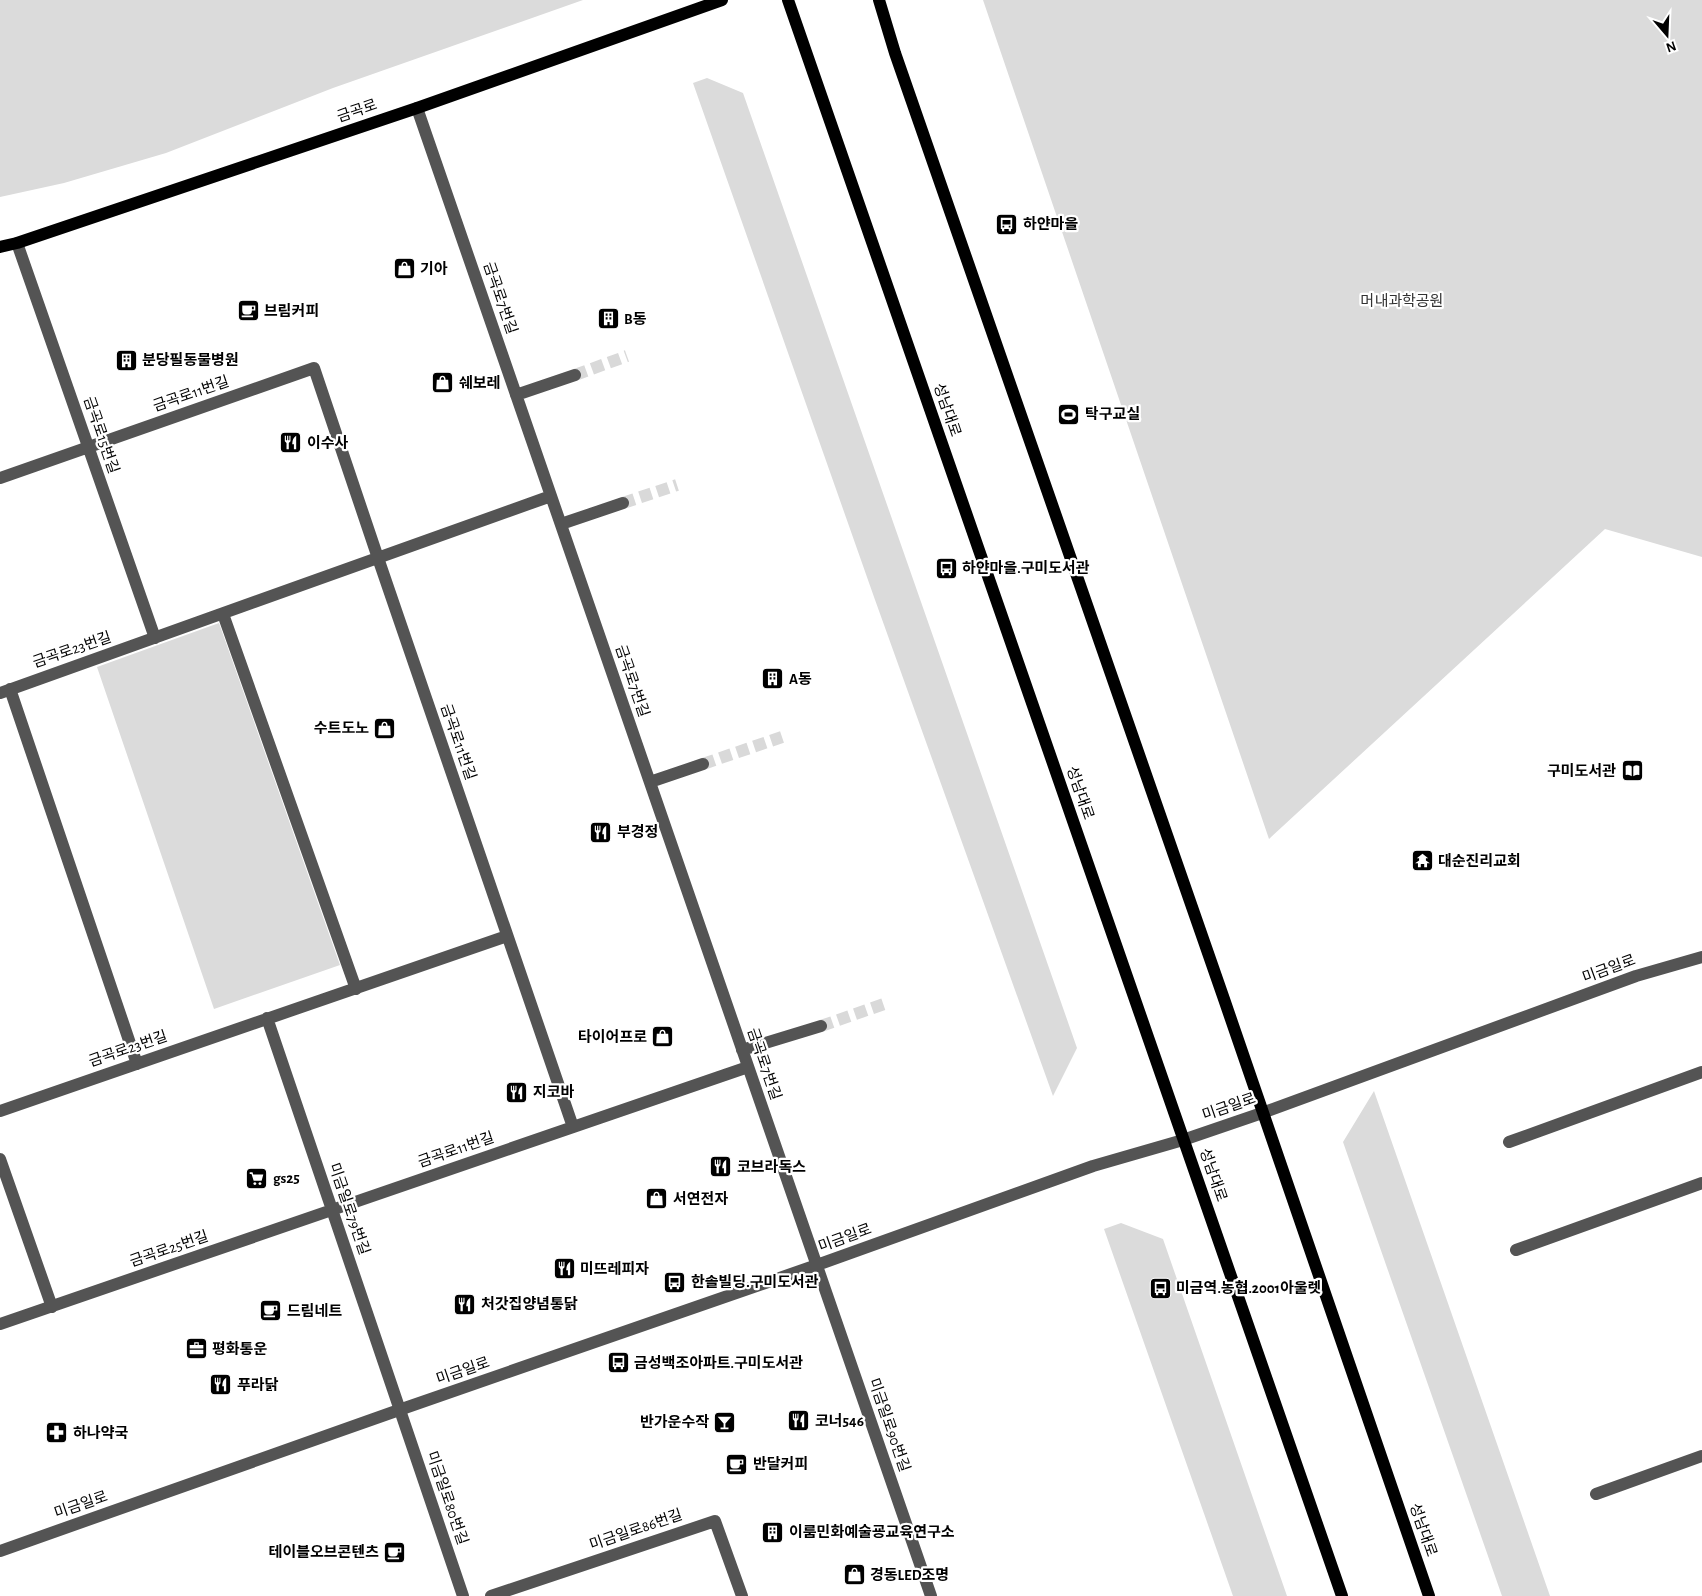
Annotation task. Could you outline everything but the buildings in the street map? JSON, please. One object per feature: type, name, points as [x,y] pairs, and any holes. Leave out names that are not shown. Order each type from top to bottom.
[{"type":"main road","name":"금곡로","points":[[0,247],[17,243],[417,108],[722,0]]},
{"type":"main road","name":"성남대로","points":[[788,0],[1342,1596]]},
{"type":"main road","name":"성남대로","points":[[879,0],[895,53],[1429,1596]]},
{"type":"street","name":"금곡로7번길","points":[[417,108],[817,1265]]},
{"type":"street","name":"금곡로15번길","points":[[17,243],[155,638]]},
{"type":"street","name":"금곡로11번길","points":[[88,447],[314,368],[573,1127]]},
{"type":"street","points":[[516,395],[575,375]]},
{"type":"street","points":[[0,478],[88,447]]},
{"type":"street","points":[[155,638],[551,496]]},
{"type":"street","points":[[561,524],[623,503]]},
{"type":"street","points":[[223,614],[356,989]]},
{"type":"street","name":"금곡로23번길","points":[[5,691],[155,638]]},
{"type":"street","points":[[5,691],[137,1064]]},
{"type":"street","points":[[650,782],[702,764]]},
{"type":"street","points":[[267,1018],[508,936]]},
{"type":"street","name":"미금일로","points":[[0,1551],[817,1265],[1093,1166],[1183,1140],[1262,1113],[1636,976],[1702,957]]},
{"type":"street","name":"금곡로23번길","points":[[0,1111],[267,1018]]},
{"type":"street","name":"미금일로79번길","points":[[267,1018],[400,1410]]},
{"type":"street","points":[[742,1050],[821,1026]]},
{"type":"street","name":"금곡로11번길","points":[[349,1204],[748,1067]]},
{"type":"street","points":[[1509,1142],[1702,1072]]},
{"type":"street","points":[[0,1159],[52,1307]]},
{"type":"street","points":[[1516,1250],[1702,1183]]},
{"type":"street","name":"금곡로25번길","points":[[0,1324],[349,1204]]},
{"type":"street","name":"미금일로90번길","points":[[817,1265],[931,1596]]},
{"type":"street","name":"미금일로80번길","points":[[400,1410],[463,1596]]},
{"type":"street","points":[[1596,1494],[1702,1456]]},
{"type":"street","name":"미금일로86번길","points":[[491,1596],[715,1521],[742,1596]]},
{"type":"green space","points":[[0,0],[583,0],[333,88],[166,153],[64,183],[0,197]]},
{"type":"green space","name":"머내과학공원","points":[[983,0],[1702,0],[1702,557],[1605,529],[1269,839]]},
{"type":"green space","points":[[707,78],[743,93],[1077,1048],[1053,1096],[874,597],[693,83]]},
{"type":"green space","points":[[219,623],[340,965],[214,1009],[97,667]]},
{"type":"green space","points":[[1374,1091],[1550,1596],[1502,1596],[1343,1142]]},
{"type":"green space","points":[[1121,1223],[1163,1239],[1287,1596],[1233,1596],[1104,1229]]},
{"type":"tunnel","points":[[575,375],[627,356]]},
{"type":"tunnel","points":[[623,503],[677,485]]},
{"type":"tunnel","points":[[703,764],[782,737]]},
{"type":"tunnel","points":[[821,1026],[887,1003]]},
{"type":"place","name":"하얀마을","points":[[1007,224]]},
{"type":"place","name":"기아","points":[[404,269]]},
{"type":"place","name":"브림커피","points":[[248,311]]},
{"type":"place","name":"B동","points":[[608,319]]},
{"type":"place","name":"분당필동물병원","points":[[126,360]]},
{"type":"place","name":"쉐보레","points":[[443,383]]},
{"type":"place","name":"탁구교실","points":[[1069,414]]},
{"type":"place","name":"이수사","points":[[291,443]]},
{"type":"place","name":"하얀마을.구미도서관","points":[[946,568]]},
{"type":"place","name":"A동","points":[[773,679]]},
{"type":"place","name":"수트도노","points":[[385,728]]},
{"type":"place","name":"구미도서관","points":[[1632,771]]},
{"type":"place","name":"부경정","points":[[601,832]]},
{"type":"place","name":"대순진리교회","points":[[1422,861]]},
{"type":"place","name":"타이어프로","points":[[663,1037]]},
{"type":"place","name":"지코바","points":[[517,1092]]},
{"type":"place","name":"코브라독스","points":[[721,1167]]},
{"type":"place","name":"gs25","points":[[257,1178]]},
{"type":"place","name":"서연전자","points":[[657,1199]]},
{"type":"place","name":"미뜨레피자","points":[[564,1269]]},
{"type":"place","name":"한솔빌딩.구미도서관","points":[[675,1282]]},
{"type":"place","name":"미금역.농협.2001아울렛","points":[[1160,1288]]},
{"type":"place","name":"처갓집양념통닭","points":[[465,1304]]},
{"type":"place","name":"드림네트","points":[[271,1311]]},
{"type":"place","name":"평화통운","points":[[196,1349]]},
{"type":"place","name":"금성백조아파트.구미도서관","points":[[618,1363]]},
{"type":"place","name":"푸라닭","points":[[221,1385]]},
{"type":"place","name":"코너546","points":[[799,1421]]},
{"type":"place","name":"반가운수작","points":[[725,1422]]},
{"type":"place","name":"하나약국","points":[[57,1433]]},
{"type":"place","name":"반달커피","points":[[737,1464]]},
{"type":"place","name":"이룸민화예술굥교육연구소","points":[[773,1532]]},
{"type":"place","name":"테이블오브콘텐츠","points":[[395,1552]]},
{"type":"place","name":"경동LED조명","points":[[854,1575]]}]
